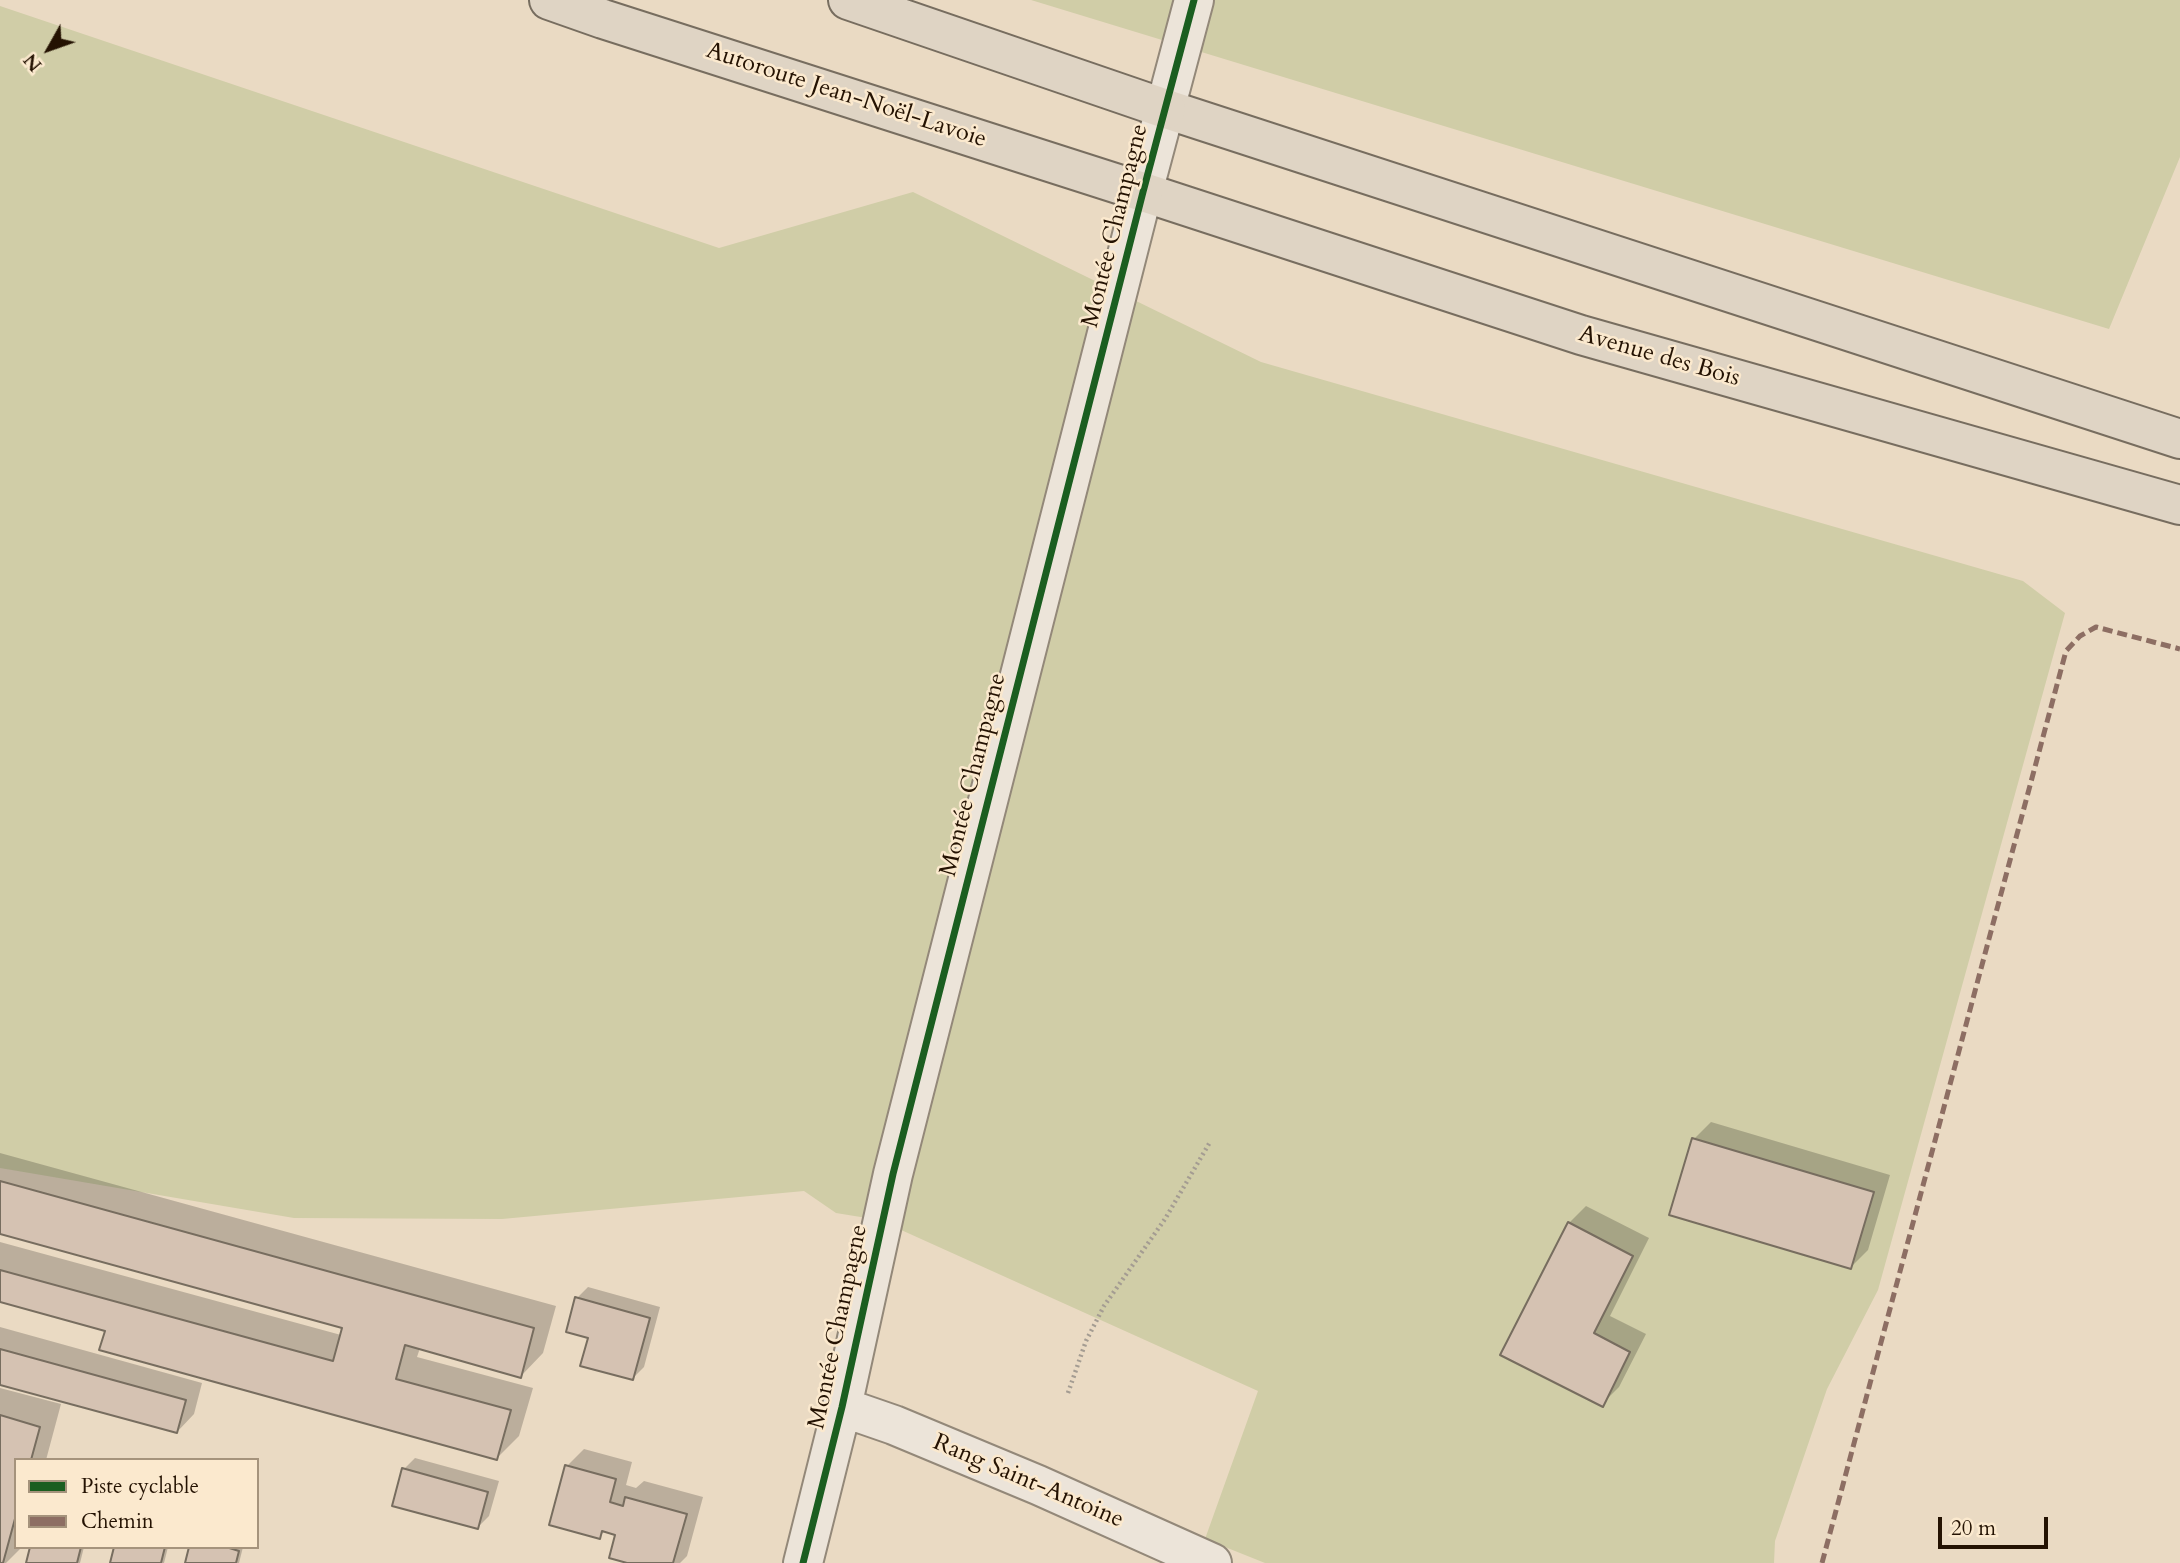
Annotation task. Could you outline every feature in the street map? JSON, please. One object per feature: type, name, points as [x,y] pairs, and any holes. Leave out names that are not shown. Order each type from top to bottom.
[{"type":"main road","name":"Autoroute Jean-Noël-Lavoie","points":[[549,0],[1143,192]]},
{"type":"main road","points":[[848,0],[1166,109],[2180,439]]},
{"type":"main road","name":"Avenue des Bois","points":[[1143,192],[1581,335],[2180,505]]},
{"type":"street","name":"Montée Champagne","points":[[803,1563],[842,1407],[893,1174],[1194,0]]},
{"type":"street","name":"Rang Saint-Antoine","points":[[842,1407],[894,1425],[1038,1485],[1212,1563]]},
{"type":"path","points":[[1068,1393],[1086,1341],[1104,1306],[1165,1219],[1210,1142]]},
{"type":"shaded area","points":[[1031,0],[2180,0],[2180,157],[2109,329]]},
{"type":"shaded area","points":[[0,6],[719,248],[913,192],[1261,362],[2023,581],[2065,613],[1878,1290],[1827,1389],[1775,1541],[1774,1563],[1265,1563],[1205,1539],[1258,1391],[879,1220],[836,1213],[804,1191],[502,1219],[294,1218],[0,1168]]},
{"type":"building","points":[[1692,1138],[1874,1192],[1851,1269],[1669,1215]]},
{"type":"building","points":[[0,1181],[534,1328],[521,1378],[405,1345],[396,1379],[511,1410],[497,1460],[99,1350],[105,1331],[0,1302],[0,1270],[333,1361],[342,1328],[0,1234]]},
{"type":"building","points":[[1568,1222],[1633,1256],[1594,1333],[1630,1352],[1603,1407],[1500,1355]]},
{"type":"building","points":[[575,1297],[650,1318],[633,1380],[580,1366],[588,1338],[566,1332]]},
{"type":"building","points":[[0,1349],[186,1400],[177,1433],[0,1385]]},
{"type":"building","points":[[0,1415],[40,1427],[32,1458],[14,1458],[14,1522],[3,1563],[0,1563]]},
{"type":"building","points":[[565,1465],[616,1479],[610,1502],[623,1506],[625,1497],[687,1514],[673,1563],[627,1563],[609,1558],[615,1535],[602,1531],[600,1539],[549,1525]]},
{"type":"building","points":[[402,1468],[488,1492],[478,1529],[392,1506]]},
{"type":"building","points":[[30,1549],[80,1549],[77,1563],[26,1563]]},
{"type":"building","points":[[114,1549],[164,1549],[161,1563],[110,1563]]},
{"type":"building","points":[[188,1549],[239,1551],[236,1563],[185,1563]]},
{"type":"marked path","points":[[1822,1563],[2066,651],[2080,636],[2096,627],[2180,649]]},
{"type":"cycle path","points":[[803,1563],[842,1407],[893,1174],[1194,0]]}]
